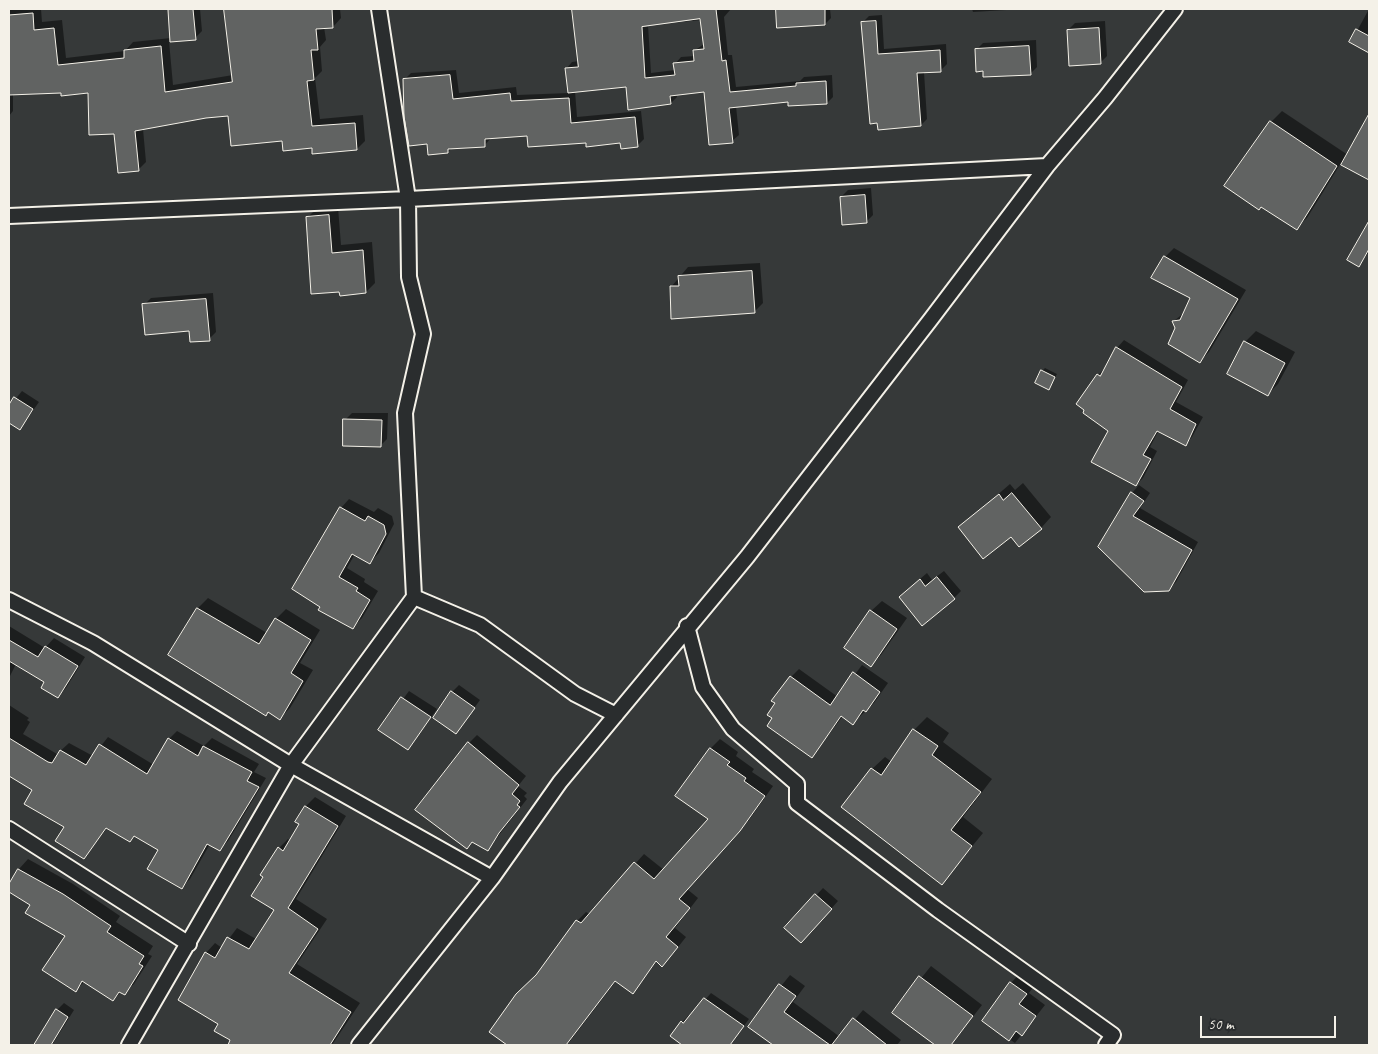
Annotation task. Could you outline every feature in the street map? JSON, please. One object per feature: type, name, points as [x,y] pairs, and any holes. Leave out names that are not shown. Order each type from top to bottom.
[{"type":"street","points":[[129,1045],[291,765],[414,597],[405,413],[424,334],[409,277],[408,199],[379,9]]},
{"type":"street","points":[[360,1045],[492,878],[560,782],[687,626],[746,557],[1047,166],[1105,98],[1175,9]]},
{"type":"street","points":[[9,216],[408,199],[1047,166]]},
{"type":"street","points":[[414,597],[480,625],[575,694],[616,715]]},
{"type":"street","points":[[9,600],[93,643],[291,765],[492,878]]},
{"type":"street","points":[[687,626],[703,687],[733,729],[797,784],[797,803],[938,910],[1113,1035],[1106,1045]]},
{"type":"street","points":[[9,829],[189,944]]},
{"type":"building","points":[[193,9],[196,40],[170,42],[168,10]]},
{"type":"building","points":[[224,9],[332,9],[333,28],[316,29],[318,50],[311,50],[314,80],[307,81],[312,126],[355,123],[357,150],[312,154],[312,148],[283,151],[282,141],[231,146],[228,116],[206,118],[135,131],[139,171],[118,173],[114,134],[89,135],[88,93],[61,96],[61,93],[9,95],[9,15],[33,13],[34,30],[54,28],[58,65],[124,58],[124,50],[161,46],[165,92],[232,82]]},
{"type":"building","points":[[572,9],[716,9],[722,61],[726,60],[730,92],[796,86],[796,83],[826,81],[827,104],[788,106],[788,102],[729,108],[733,143],[709,145],[704,92],[670,96],[671,104],[628,110],[626,87],[568,93],[565,68],[578,67]],"holes":[[[700,19],[704,49],[693,50],[694,61],[673,63],[675,75],[645,78],[642,27]]]},
{"type":"building","points":[[776,9],[825,9],[825,25],[777,28]]},
{"type":"building","points":[[876,21],[878,54],[940,50],[941,72],[917,73],[921,126],[878,130],[877,123],[870,124],[861,22]]},
{"type":"building","points":[[1099,28],[1101,64],[1069,66],[1067,30]]},
{"type":"building","points":[[1356,29],[1369,36],[1369,53],[1349,42]]},
{"type":"building","points":[[1029,46],[1031,75],[983,77],[983,71],[976,72],[975,49]]},
{"type":"building","points":[[450,75],[453,99],[510,93],[511,101],[569,98],[571,123],[635,117],[638,147],[621,149],[620,143],[586,147],[586,143],[528,147],[527,136],[485,139],[485,147],[448,149],[448,153],[428,155],[427,144],[409,146],[404,117],[403,79]]},
{"type":"building","points":[[1369,114],[1369,180],[1341,165]]},
{"type":"building","points":[[1270,121],[1337,166],[1297,230],[1261,207],[1259,210],[1224,186]]},
{"type":"building","points":[[865,195],[867,223],[842,225],[840,197]]},
{"type":"building","points":[[329,215],[332,253],[363,250],[366,293],[340,296],[339,292],[311,294],[306,217]]},
{"type":"building","points":[[1369,221],[1369,249],[1359,267],[1347,260]]},
{"type":"building","points":[[1164,256],[1238,299],[1200,363],[1168,344],[1175,328],[1172,321],[1180,320],[1190,298],[1151,278]]},
{"type":"building","points":[[752,271],[755,313],[671,319],[670,286],[679,286],[678,276]]},
{"type":"building","points":[[206,299],[210,341],[190,342],[189,331],[145,335],[142,304]]},
{"type":"building","points":[[1244,341],[1285,363],[1268,396],[1227,374]]},
{"type":"building","points":[[1116,347],[1182,387],[1170,409],[1196,424],[1186,446],[1157,431],[1143,455],[1151,459],[1136,486],[1091,462],[1108,431],[1083,413],[1084,410],[1076,404],[1097,374],[1100,376]]},
{"type":"building","points":[[1041,370],[1055,377],[1049,390],[1035,383]]},
{"type":"building","points":[[14,397],[33,409],[20,430],[9,423],[9,405]]},
{"type":"building","points":[[343,419],[382,420],[381,447],[343,446]]},
{"type":"building","points":[[1131,492],[1144,501],[1133,516],[1192,550],[1169,591],[1144,592],[1098,547]]},
{"type":"building","points":[[1012,493],[1042,529],[1019,547],[1011,537],[983,559],[958,527],[999,494],[1003,500]]},
{"type":"building","points":[[340,507],[365,521],[368,516],[384,525],[386,534],[370,564],[352,554],[339,577],[358,588],[356,591],[370,600],[353,629],[318,610],[320,607],[292,589]]},
{"type":"building","points":[[937,577],[955,599],[922,626],[899,597],[920,579],[925,586]]},
{"type":"building","points":[[197,608],[259,644],[275,618],[311,640],[291,673],[303,681],[280,720],[268,712],[266,716],[168,655]]},
{"type":"building","points":[[870,610],[897,629],[871,667],[844,648]]},
{"type":"building","points":[[9,640],[38,657],[45,646],[78,666],[58,698],[41,688],[44,682],[9,661]]},
{"type":"building","points":[[853,672],[880,692],[866,712],[863,710],[853,725],[841,716],[812,758],[767,726],[772,718],[767,715],[775,703],[771,701],[790,676],[830,705]]},
{"type":"building","points":[[451,691],[475,708],[456,734],[433,718]]},
{"type":"building","points":[[401,697],[431,717],[408,750],[378,730]]},
{"type":"building","points":[[913,729],[938,746],[932,755],[981,792],[951,830],[972,846],[942,885],[841,807],[871,768],[881,775]]},
{"type":"building","points":[[9,738],[52,763],[60,750],[86,765],[99,744],[147,774],[168,738],[198,756],[203,746],[252,772],[247,781],[259,787],[220,851],[207,844],[182,889],[147,869],[158,850],[134,836],[130,842],[106,828],[84,859],[55,841],[64,827],[24,804],[32,790],[9,776]]},
{"type":"building","points":[[468,742],[519,785],[512,794],[520,801],[517,805],[520,807],[499,833],[488,851],[472,842],[467,849],[415,810]]},
{"type":"building","points":[[710,748],[730,762],[727,765],[746,778],[744,781],[765,796],[740,831],[679,899],[690,908],[666,937],[678,947],[662,967],[656,961],[633,994],[615,981],[566,1045],[507,1045],[489,1032],[516,994],[536,975],[576,920],[581,923],[634,862],[654,879],[708,819],[675,796]]},
{"type":"building","points":[[305,806],[338,826],[288,908],[318,929],[289,973],[351,1012],[330,1045],[228,1045],[230,1040],[214,1031],[218,1024],[178,1000],[205,952],[215,958],[227,937],[249,949],[274,910],[251,896],[263,877],[260,875],[278,847],[283,851],[299,824],[295,822]]},
{"type":"building","points":[[18,869],[63,894],[111,926],[107,932],[144,956],[139,964],[143,966],[125,995],[119,992],[113,1001],[82,981],[76,992],[42,970],[65,936],[25,913],[30,905],[9,892],[9,884]]},
{"type":"building","points":[[815,894],[832,909],[801,943],[784,928]]},
{"type":"building","points":[[919,976],[973,1016],[951,1045],[935,1045],[892,1013]]},
{"type":"building","points":[[1010,982],[1027,994],[1019,1004],[1036,1016],[1022,1036],[1016,1031],[1009,1041],[982,1021]]},
{"type":"building","points":[[779,984],[796,996],[784,1012],[830,1045],[773,1045],[748,1027]]},
{"type":"building","points":[[704,998],[744,1026],[730,1045],[682,1045],[670,1036],[681,1021],[683,1023]]},
{"type":"building","points":[[56,1009],[68,1017],[51,1045],[34,1045]]},
{"type":"building","points":[[853,1018],[887,1045],[832,1045]]}]
